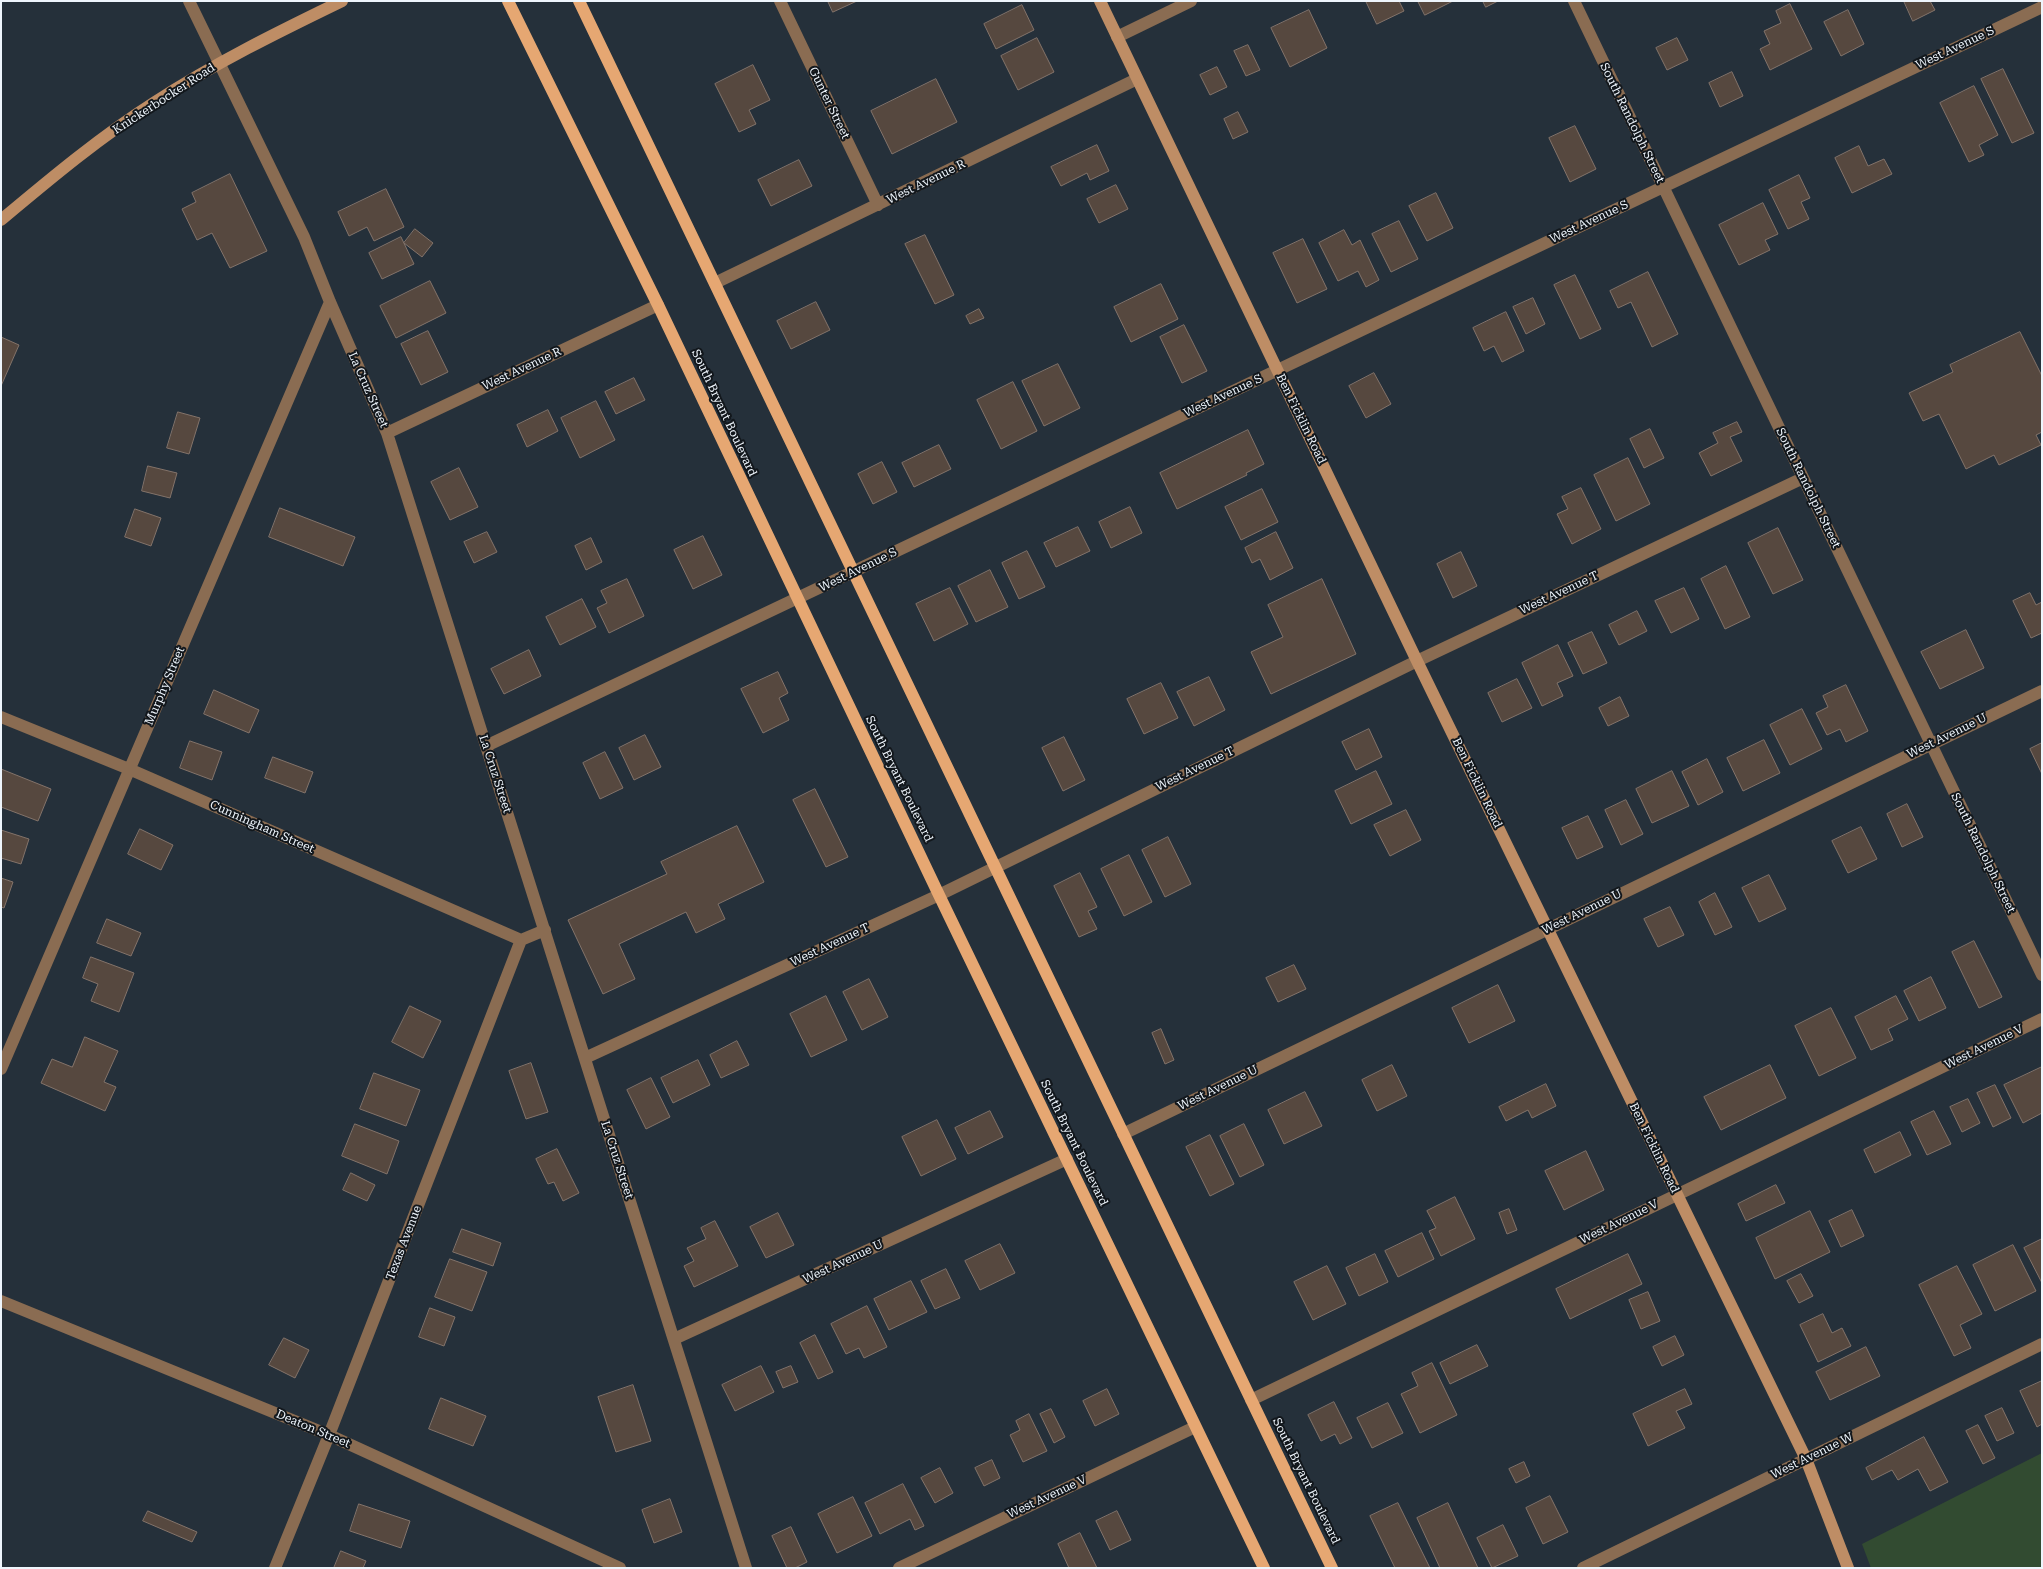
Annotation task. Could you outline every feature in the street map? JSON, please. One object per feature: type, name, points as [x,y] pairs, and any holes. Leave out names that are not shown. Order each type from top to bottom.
[{"type":"main road","name":"South Bryant Boulevard","points":[[508,1],[658,305],[939,895],[1264,1568]]},
{"type":"main road","name":"South Bryant Boulevard","points":[[578,1],[1332,1568]]},
{"type":"street","name":"La Cruz Street","points":[[190,1],[304,237],[387,433],[746,1568]]},
{"type":"street","name":"Knickerbocker Road","points":[[1,220],[90,148],[154,103],[219,63],[342,1]]},
{"type":"street","name":"Gunter Street","points":[[780,1],[878,205]]},
{"type":"street","name":"Ben Ficklin Road","points":[[1100,1],[1417,661],[1806,1459],[1848,1568]]},
{"type":"street","points":[[1117,37],[1191,1]]},
{"type":"street","name":"South Randolph Street","points":[[1574,1],[2042,975]]},
{"type":"street","name":"West Avenue S","points":[[486,746],[2039,8]]},
{"type":"street","name":"West Avenue R","points":[[715,283],[1137,79]]},
{"type":"street","name":"Murphy Street","points":[[1,1069],[330,302]]},
{"type":"street","name":"West Avenue R","points":[[387,433],[658,305]]},
{"type":"street","name":"West Avenue T","points":[[585,1058],[939,895],[1417,661],[1803,478]]},
{"type":"street","name":"West Avenue U","points":[[1123,1134],[2042,691]]},
{"type":"street","name":"Cunningham Street","points":[[1,717],[129,769],[521,940]]},
{"type":"street","points":[[521,940],[545,930]]},
{"type":"street","name":"Texas Avenue","points":[[274,1568],[329,1435],[521,940]]},
{"type":"street","name":"West Avenue V","points":[[1251,1400],[2042,1019]]},
{"type":"street","name":"West Avenue U","points":[[674,1339],[1067,1159]]},
{"type":"street","name":"Deaton Street","points":[[1,1300],[329,1435],[620,1568]]},
{"type":"street","name":"West Avenue W","points":[[1583,1568],[2042,1344]]},
{"type":"street","name":"West Avenue V","points":[[899,1568],[1195,1427]]},
{"type":"green space","points":[[2042,1453],[2042,1568],[1871,1568],[1862,1544]]},
{"type":"building","points":[[828,1],[857,1],[833,12]]},
{"type":"building","points":[[1366,1],[1399,1],[1404,11],[1377,24]]},
{"type":"building","points":[[1418,1],[1453,1],[1425,15]]},
{"type":"building","points":[[1483,1],[1498,1],[1486,7]]},
{"type":"building","points":[[1904,1],[1930,1],[1935,10],[1913,21]]},
{"type":"building","points":[[1790,4],[1812,49],[1770,70],[1760,49],[1770,44],[1764,31],[1781,23],[1776,11]]},
{"type":"building","points":[[1022,5],[1034,30],[996,49],[984,24]]},
{"type":"building","points":[[1309,10],[1327,48],[1290,67],[1271,28]]},
{"type":"building","points":[[1848,10],[1864,44],[1841,56],[1824,22]]},
{"type":"building","points":[[1037,38],[1054,72],[1018,90],[1001,56]]},
{"type":"building","points":[[1677,38],[1688,60],[1667,70],[1656,48]]},
{"type":"building","points":[[1248,45],[1260,70],[1246,76],[1234,51]]},
{"type":"building","points":[[753,65],[770,100],[749,110],[756,124],[739,132],[715,84]]},
{"type":"building","points":[[1217,67],[1227,87],[1210,95],[1200,75]]},
{"type":"building","points":[[2003,69],[2034,133],[2012,143],[1981,79]]},
{"type":"building","points":[[1732,72],[1743,96],[1720,107],[1709,83]]},
{"type":"building","points":[[936,79],[957,122],[892,154],[871,111]]},
{"type":"building","points":[[1974,86],[1998,135],[1979,145],[1984,155],[1969,162],[1940,103]]},
{"type":"building","points":[[1238,112],[1248,132],[1233,139],[1224,119]]},
{"type":"building","points":[[1575,126],[1596,169],[1570,182],[1549,138]]},
{"type":"building","points":[[1097,145],[1109,171],[1090,180],[1087,173],[1061,186],[1051,167]]},
{"type":"building","points":[[1859,146],[1868,166],[1884,159],[1892,174],[1852,193],[1835,158]]},
{"type":"building","points":[[799,160],[812,186],[771,206],[758,180]]},
{"type":"building","points":[[230,174],[267,251],[230,268],[212,233],[197,240],[182,209],[196,202],[192,193]]},
{"type":"building","points":[[1799,175],[1810,198],[1801,202],[1809,219],[1788,229],[1769,190]]},
{"type":"building","points":[[1116,185],[1128,209],[1099,223],[1087,199]]},
{"type":"building","points":[[386,189],[404,227],[374,241],[367,227],[349,236],[338,212]]},
{"type":"building","points":[[1436,193],[1453,228],[1427,241],[1409,206]]},
{"type":"building","points":[[1763,203],[1778,234],[1765,240],[1770,250],[1739,265],[1719,225]]},
{"type":"building","points":[[1399,221],[1418,259],[1391,272],[1372,234]]},
{"type":"building","points":[[415,229],[433,243],[422,257],[404,243]]},
{"type":"building","points":[[1344,230],[1352,245],[1360,240],[1379,280],[1366,287],[1358,271],[1338,281],[1319,243]]},
{"type":"building","points":[[925,235],[954,295],[935,304],[905,244]]},
{"type":"building","points":[[401,237],[414,264],[382,279],[369,253]]},
{"type":"building","points":[[1303,239],[1327,289],[1297,303],[1273,253]]},
{"type":"building","points":[[1648,272],[1678,334],[1652,347],[1631,302],[1618,308],[1610,291]]},
{"type":"building","points":[[1575,275],[1601,329],[1580,339],[1554,285]]},
{"type":"building","points":[[430,281],[446,313],[396,338],[380,306]]},
{"type":"building","points":[[1161,284],[1178,319],[1131,342],[1114,307]]},
{"type":"building","points":[[1533,298],[1545,324],[1526,334],[1513,307]]},
{"type":"building","points":[[816,302],[830,330],[791,349],[777,321]]},
{"type":"building","points":[[979,309],[984,318],[970,324],[966,316]]},
{"type":"building","points":[[1506,312],[1524,351],[1502,362],[1494,346],[1484,351],[1473,328]]},
{"type":"building","points":[[1184,325],[1207,371],[1182,383],[1160,337]]},
{"type":"building","points":[[428,331],[448,372],[421,385],[401,344]]},
{"type":"building","points":[[2020,332],[2042,376],[2042,432],[2036,435],[2041,445],[1999,465],[1994,455],[1966,469],[1939,414],[1923,421],[1909,393],[1953,372],[1950,365]]},
{"type":"building","points":[[1,337],[19,345],[1,386]]},
{"type":"building","points":[[1058,364],[1080,408],[1044,426],[1022,381]]},
{"type":"building","points":[[1374,373],[1391,404],[1366,418],[1349,386]]},
{"type":"building","points":[[634,378],[645,400],[616,414],[605,392]]},
{"type":"building","points":[[1013,382],[1037,431],[1001,449],[977,400]]},
{"type":"building","points":[[596,401],[615,440],[580,458],[561,418]]},
{"type":"building","points":[[548,410],[558,431],[527,447],[517,425]]},
{"type":"building","points":[[178,412],[200,418],[189,454],[167,448]]},
{"type":"building","points":[[1737,422],[1742,432],[1730,437],[1742,461],[1711,476],[1699,453],[1718,443],[1713,433]]},
{"type":"building","points":[[1650,429],[1664,458],[1644,468],[1630,439]]},
{"type":"building","points":[[1248,430],[1264,464],[1246,473],[1247,475],[1177,509],[1160,473]]},
{"type":"building","points":[[939,445],[951,469],[914,487],[902,463]]},
{"type":"building","points":[[1628,458],[1650,504],[1616,521],[1594,475]]},
{"type":"building","points":[[882,462],[897,492],[873,504],[858,474]]},
{"type":"building","points":[[148,466],[177,473],[170,498],[142,491]]},
{"type":"building","points":[[459,468],[478,507],[450,520],[431,482]]},
{"type":"building","points":[[1581,488],[1601,529],[1572,544],[1557,514],[1568,509],[1562,497]]},
{"type":"building","points":[[1262,489],[1278,522],[1241,540],[1225,507]]},
{"type":"building","points":[[1130,507],[1142,533],[1111,548],[1099,522]]},
{"type":"building","points":[[280,508],[355,537],[343,566],[269,537]]},
{"type":"building","points":[[135,509],[161,518],[151,546],[125,537]]},
{"type":"building","points":[[1078,527],[1090,551],[1056,567],[1044,543]]},
{"type":"building","points":[[1778,528],[1803,580],[1773,594],[1748,543]]},
{"type":"building","points":[[487,532],[497,552],[474,563],[464,542]]},
{"type":"building","points":[[1276,532],[1293,568],[1270,580],[1260,559],[1252,563],[1245,548]]},
{"type":"building","points":[[703,536],[722,575],[693,589],[674,550]]},
{"type":"building","points":[[591,538],[602,562],[586,570],[575,546]]},
{"type":"building","points":[[1027,551],[1045,587],[1019,599],[1002,563]]},
{"type":"building","points":[[1461,552],[1477,586],[1453,598],[1437,564]]},
{"type":"building","points":[[1726,566],[1750,617],[1725,629],[1701,579]]},
{"type":"building","points":[[990,570],[1008,607],[976,622],[958,586]]},
{"type":"building","points":[[627,579],[644,616],[609,633],[597,608],[607,603],[601,591]]},
{"type":"building","points":[[1322,579],[1356,654],[1271,694],[1251,652],[1283,637],[1268,605]]},
{"type":"building","points":[[950,588],[968,624],[934,641],[916,604]]},
{"type":"building","points":[[1684,588],[1699,619],[1671,633],[1655,601]]},
{"type":"building","points":[[2030,593],[2036,605],[2042,602],[2042,633],[2031,638],[2013,601]]},
{"type":"building","points":[[582,599],[596,627],[560,645],[546,617]]},
{"type":"building","points":[[1637,611],[1647,631],[1619,645],[1609,625]]},
{"type":"building","points":[[1966,630],[1984,668],[1940,689],[1921,652]]},
{"type":"building","points":[[1592,632],[1607,663],[1583,674],[1568,643]]},
{"type":"building","points":[[1558,645],[1573,676],[1557,683],[1563,696],[1542,706],[1522,663]]},
{"type":"building","points":[[529,650],[541,676],[504,694],[491,669]]},
{"type":"building","points":[[778,672],[788,693],[779,698],[789,720],[763,733],[741,689]]},
{"type":"building","points":[[1209,677],[1225,710],[1194,726],[1177,692]]},
{"type":"building","points":[[1517,679],[1532,708],[1502,722],[1488,693]]},
{"type":"building","points":[[1161,683],[1178,718],[1144,734],[1127,699]]},
{"type":"building","points":[[1846,685],[1868,731],[1846,742],[1840,729],[1827,735],[1816,713],[1828,707],[1823,696]]},
{"type":"building","points":[[214,690],[259,710],[249,733],[204,714]]},
{"type":"building","points":[[1620,697],[1629,716],[1608,726],[1599,708]]},
{"type":"building","points":[[1802,709],[1822,749],[1790,765],[1770,725]]},
{"type":"building","points":[[1369,729],[1382,757],[1356,770],[1342,742]]},
{"type":"building","points":[[645,735],[661,767],[634,780],[619,748]]},
{"type":"building","points":[[1064,737],[1085,780],[1063,791],[1042,748]]},
{"type":"building","points":[[1764,740],[1780,773],[1743,791],[1727,758]]},
{"type":"building","points":[[190,741],[222,752],[212,780],[180,768]]},
{"type":"building","points":[[2042,743],[2042,774],[2030,749]]},
{"type":"building","points":[[605,752],[623,788],[600,799],[583,763]]},
{"type":"building","points":[[273,757],[313,772],[305,793],[265,778]]},
{"type":"building","points":[[1707,759],[1723,792],[1698,805],[1682,772]]},
{"type":"building","points":[[1,769],[51,789],[38,821],[1,807]]},
{"type":"building","points":[[1376,771],[1392,804],[1351,824],[1335,791]]},
{"type":"building","points":[[1672,771],[1689,806],[1652,823],[1636,789]]},
{"type":"building","points":[[815,789],[848,857],[826,867],[793,800]]},
{"type":"building","points":[[1626,800],[1643,834],[1621,845],[1605,810]]},
{"type":"building","points":[[1907,804],[1923,837],[1902,847],[1887,814]]},
{"type":"building","points":[[1406,810],[1421,840],[1390,856],[1374,825]]},
{"type":"building","points":[[1588,816],[1603,847],[1577,859],[1562,828]]},
{"type":"building","points":[[737,826],[764,882],[718,904],[725,919],[696,933],[686,912],[619,944],[635,979],[603,994],[568,920],[667,874],[661,862]]},
{"type":"building","points":[[1861,827],[1877,859],[1848,873],[1832,841]]},
{"type":"building","points":[[140,829],[173,845],[161,870],[128,854]]},
{"type":"building","points":[[1,830],[29,839],[21,864],[1,858]]},
{"type":"building","points":[[1168,837],[1191,884],[1165,897],[1142,850]]},
{"type":"building","points":[[1129,855],[1152,902],[1124,916],[1101,869]]},
{"type":"building","points":[[1080,873],[1097,907],[1088,911],[1097,929],[1079,937],[1054,886]]},
{"type":"building","points":[[1769,875],[1786,909],[1759,922],[1742,888]]},
{"type":"building","points":[[1,878],[13,882],[4,908],[1,907]]},
{"type":"building","points":[[1715,893],[1732,927],[1715,935],[1699,902]]},
{"type":"building","points":[[1670,907],[1684,935],[1658,947],[1644,919]]},
{"type":"building","points":[[107,919],[141,933],[131,956],[97,943]]},
{"type":"building","points":[[1974,941],[2002,997],[1979,1008],[1952,952]]},
{"type":"building","points":[[91,957],[134,973],[119,1012],[91,1001],[98,984],[83,978]]},
{"type":"building","points":[[1294,965],[1306,989],[1278,1002],[1266,978]]},
{"type":"building","points":[[1931,977],[1946,1008],[1919,1021],[1904,991]]},
{"type":"building","points":[[869,979],[888,1017],[862,1030],[843,992]]},
{"type":"building","points":[[1498,985],[1515,1021],[1469,1043],[1452,1008]]},
{"type":"building","points":[[826,996],[847,1040],[811,1057],[790,1014]]},
{"type":"building","points":[[1896,996],[1908,1019],[1888,1029],[1893,1040],[1871,1050],[1855,1017]]},
{"type":"building","points":[[410,1006],[441,1021],[423,1058],[392,1042]]},
{"type":"building","points":[[1831,1008],[1856,1058],[1819,1076],[1795,1026]]},
{"type":"building","points":[[1161,1029],[1174,1060],[1165,1064],[1152,1033]]},
{"type":"building","points":[[85,1037],[118,1051],[104,1082],[116,1087],[105,1111],[41,1083],[52,1059],[72,1067]]},
{"type":"building","points":[[737,1041],[749,1065],[721,1078],[710,1055]]},
{"type":"building","points":[[698,1060],[710,1085],[673,1103],[661,1078]]},
{"type":"building","points":[[531,1063],[548,1112],[526,1119],[509,1071]]},
{"type":"building","points":[[1392,1065],[1407,1096],[1377,1111],[1362,1080]]},
{"type":"building","points":[[1770,1065],[1786,1098],[1721,1130],[1704,1097]]},
{"type":"building","points":[[2042,1067],[2042,1113],[2023,1123],[2004,1085]]},
{"type":"building","points":[[374,1073],[420,1090],[406,1126],[360,1109]]},
{"type":"building","points":[[651,1078],[670,1117],[646,1129],[627,1090]]},
{"type":"building","points":[[1546,1084],[1556,1106],[1532,1118],[1528,1110],[1506,1121],[1499,1107]]},
{"type":"building","points":[[1995,1085],[2011,1118],[1993,1127],[1977,1093]]},
{"type":"building","points":[[1305,1092],[1322,1126],[1284,1144],[1268,1110]]},
{"type":"building","points":[[1968,1099],[1980,1123],[1962,1132],[1950,1107]]},
{"type":"building","points":[[990,1111],[1003,1137],[968,1154],[955,1128]]},
{"type":"building","points":[[1934,1111],[1951,1144],[1927,1155],[1911,1122]]},
{"type":"building","points":[[937,1120],[956,1159],[921,1176],[902,1137]]},
{"type":"building","points":[[355,1124],[399,1141],[387,1174],[342,1156]]},
{"type":"building","points":[[1244,1124],[1264,1165],[1240,1177],[1220,1136]]},
{"type":"building","points":[[1900,1132],[1911,1155],[1875,1173],[1864,1150]]},
{"type":"building","points":[[1210,1135],[1234,1184],[1210,1196],[1186,1147]]},
{"type":"building","points":[[557,1149],[579,1193],[563,1201],[554,1182],[548,1184],[536,1159]]},
{"type":"building","points":[[1586,1151],[1604,1190],[1564,1210],[1545,1171]]},
{"type":"building","points":[[351,1173],[375,1185],[367,1201],[343,1190]]},
{"type":"building","points":[[1776,1185],[1785,1203],[1746,1221],[1738,1204]]},
{"type":"building","points":[[1455,1197],[1475,1239],[1441,1256],[1429,1231],[1436,1228],[1427,1211]]},
{"type":"building","points":[[1509,1209],[1517,1230],[1507,1234],[1499,1213]]},
{"type":"building","points":[[1852,1210],[1864,1236],[1841,1247],[1829,1221]]},
{"type":"building","points":[[1810,1211],[1830,1252],[1775,1279],[1756,1238]]},
{"type":"building","points":[[778,1213],[794,1245],[766,1258],[750,1227]]},
{"type":"building","points":[[715,1221],[738,1266],[694,1287],[684,1266],[694,1261],[687,1248],[706,1239],[701,1228]]},
{"type":"building","points":[[462,1229],[501,1243],[493,1266],[453,1252]]},
{"type":"building","points":[[1422,1233],[1434,1259],[1398,1277],[1385,1251]]},
{"type":"building","points":[[2042,1239],[2042,1283],[2024,1248]]},
{"type":"building","points":[[1000,1244],[1015,1273],[980,1290],[965,1261]]},
{"type":"building","points":[[2013,1245],[2036,1291],[1995,1311],[1973,1265]]},
{"type":"building","points":[[1375,1254],[1388,1282],[1359,1296],[1346,1268]]},
{"type":"building","points":[[1628,1254],[1642,1284],[1570,1319],[1556,1289]]},
{"type":"building","points":[[450,1259],[487,1272],[472,1311],[435,1297]]},
{"type":"building","points":[[1327,1266],[1346,1304],[1313,1320],[1294,1282]]},
{"type":"building","points":[[1957,1266],[1982,1314],[1960,1325],[1971,1348],[1954,1356],[1919,1285]]},
{"type":"building","points":[[946,1269],[960,1298],[935,1309],[921,1281]]},
{"type":"building","points":[[1801,1274],[1813,1296],[1799,1303],[1787,1281]]},
{"type":"building","points":[[911,1281],[927,1312],[889,1330],[874,1299]]},
{"type":"building","points":[[1648,1292],[1660,1321],[1641,1329],[1629,1300]]},
{"type":"building","points":[[867,1306],[887,1347],[864,1358],[859,1348],[846,1354],[831,1324]]},
{"type":"building","points":[[430,1308],[455,1317],[444,1346],[419,1337]]},
{"type":"building","points":[[1823,1314],[1832,1333],[1842,1328],[1851,1346],[1818,1362],[1800,1325]]},
{"type":"building","points":[[815,1335],[833,1372],[818,1379],[800,1343]]},
{"type":"building","points":[[1675,1336],[1684,1355],[1662,1366],[1653,1347]]},
{"type":"building","points":[[284,1338],[309,1350],[295,1378],[269,1365]]},
{"type":"building","points":[[1477,1345],[1488,1366],[1450,1384],[1440,1363]]},
{"type":"building","points":[[1866,1347],[1880,1376],[1830,1400],[1816,1372]]},
{"type":"building","points":[[1432,1363],[1457,1415],[1420,1433],[1401,1394],[1418,1386],[1412,1373]]},
{"type":"building","points":[[761,1366],[774,1392],[735,1411],[722,1385]]},
{"type":"building","points":[[791,1366],[798,1382],[783,1388],[776,1372]]},
{"type":"building","points":[[2042,1381],[2042,1424],[2037,1427],[2020,1391]]},
{"type":"building","points":[[633,1385],[651,1441],[616,1452],[598,1397]]},
{"type":"building","points":[[1107,1389],[1119,1414],[1095,1426],[1083,1401]]},
{"type":"building","points":[[1685,1389],[1692,1404],[1676,1411],[1685,1428],[1648,1446],[1633,1414]]},
{"type":"building","points":[[441,1398],[486,1416],[473,1446],[429,1429]]},
{"type":"building","points":[[1334,1402],[1352,1438],[1340,1444],[1335,1434],[1321,1441],[1308,1415]]},
{"type":"building","points":[[1388,1403],[1403,1433],[1372,1448],[1357,1418]]},
{"type":"building","points":[[2002,1408],[2014,1433],[1997,1441],[1985,1416]]},
{"type":"building","points":[[1051,1409],[1065,1437],[1054,1443],[1040,1414]]},
{"type":"building","points":[[1029,1414],[1047,1451],[1023,1462],[1010,1435],[1020,1430],[1016,1421]]},
{"type":"building","points":[[1978,1425],[1995,1458],[1983,1464],[1966,1431]]},
{"type":"building","points":[[1924,1437],[1948,1482],[1930,1491],[1918,1469],[1898,1480],[1892,1470],[1872,1480],[1866,1468]]},
{"type":"building","points":[[992,1460],[1000,1478],[984,1486],[975,1468]]},
{"type":"building","points":[[1524,1462],[1530,1476],[1516,1483],[1509,1469]]},
{"type":"building","points":[[940,1468],[953,1493],[935,1503],[921,1478]]},
{"type":"building","points":[[903,1484],[924,1526],[915,1530],[910,1519],[880,1534],[865,1503]]},
{"type":"building","points":[[1550,1496],[1568,1532],[1543,1544],[1526,1508]]},
{"type":"building","points":[[853,1497],[872,1536],[837,1553],[818,1514]]},
{"type":"building","points":[[670,1499],[682,1532],[654,1543],[642,1510]]},
{"type":"building","points":[[1398,1503],[1430,1568],[1395,1568],[1370,1516]]},
{"type":"building","points":[[1448,1503],[1478,1568],[1440,1568],[1417,1518]]},
{"type":"building","points":[[359,1504],[410,1521],[401,1548],[350,1531]]},
{"type":"building","points":[[148,1511],[197,1532],[192,1542],[143,1521]]},
{"type":"building","points":[[1117,1511],[1131,1540],[1110,1550],[1096,1521]]},
{"type":"building","points":[[1503,1525],[1518,1556],[1492,1568],[1477,1538]]},
{"type":"building","points":[[791,1527],[807,1562],[795,1568],[787,1568],[772,1536]]},
{"type":"building","points":[[1080,1533],[1097,1568],[1069,1568],[1058,1544]]},
{"type":"building","points":[[341,1551],[366,1561],[363,1568],[334,1568]]}]
